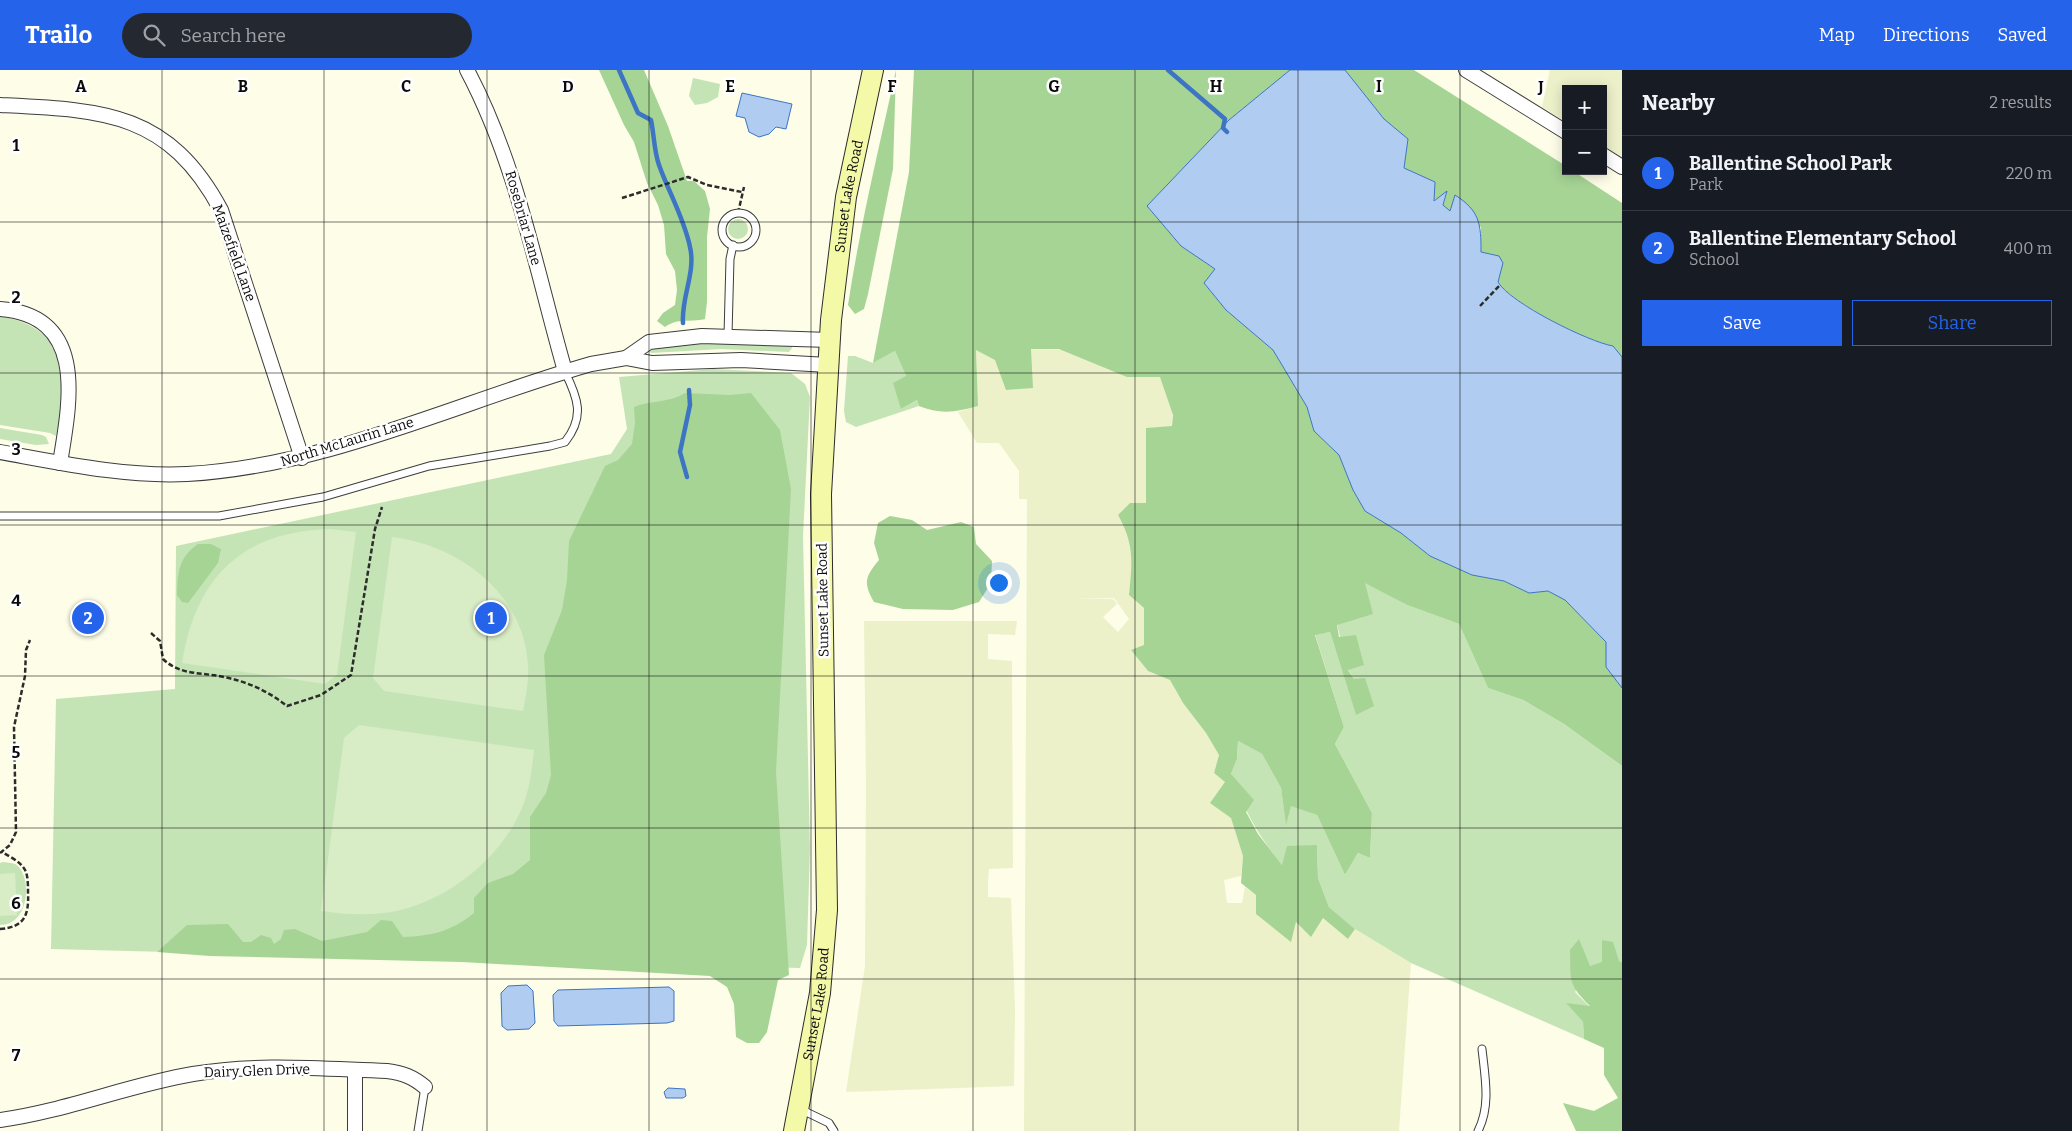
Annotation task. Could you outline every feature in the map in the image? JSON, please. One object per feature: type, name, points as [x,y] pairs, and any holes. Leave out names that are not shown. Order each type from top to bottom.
[{"type":"main road","name":"Sunset Lake Road","points":[[794,1131],[820,993],[827,910],[821,494],[828,365],[837,255],[846,197],[873,70]]},
{"type":"street","name":"Rosebriar Lane","points":[[467,70],[496,133],[513,180],[565,371]]},
{"type":"street","points":[[1466,70],[1563,130]]},
{"type":"street","name":"Maizefield Lane","points":[[0,105],[86,110],[114,116],[141,126],[165,140],[188,161],[207,185],[221,210],[302,458]]},
{"type":"street","points":[[1607,158],[1622,167]]},
{"type":"street","points":[[0,309],[12,310],[32,317],[58,339],[66,356],[70,387],[60,463]]},
{"type":"street","name":"North McLaurin Lane","points":[[0,452],[60,463],[142,474],[186,474],[232,470],[302,458],[565,371],[626,358],[649,342],[728,335],[830,340]]},
{"type":"street","name":"North McLaurin Lane","points":[[626,358],[652,363],[723,359],[828,365]]},
{"type":"street","name":"Dairy Glen Drive","points":[[0,1120],[71,1105],[195,1074],[249,1068],[400,1072],[414,1078],[425,1087]]},
{"type":"street","points":[[355,1070],[355,1131]]},
{"type":"lane","points":[[738,213],[744,214],[753,221],[755,232],[746,245],[732,245],[725,240],[722,228],[728,217],[738,213]]},
{"type":"lane","points":[[728,335],[732,245]]},
{"type":"lane","points":[[0,516],[219,516],[323,497],[429,466],[550,446],[565,442],[578,422],[576,393],[565,371]]},
{"type":"lane","points":[[1478,1131],[1485,1117],[1486,1084],[1482,1050]]},
{"type":"lane","points":[[418,1131],[425,1087]]},
{"type":"lane","points":[[798,1108],[828,1122],[834,1131]]},
{"type":"path","points":[[622,198],[680,180],[693,178],[707,184],[742,192]]},
{"type":"path","points":[[738,213],[744,186]]},
{"type":"path","points":[[1480,306],[1500,285]]},
{"type":"path","points":[[151,633],[160,641],[163,659],[181,671],[222,676],[248,683],[271,694],[287,706],[321,695],[351,675],[375,529],[382,507]]},
{"type":"path","points":[[0,929],[12,928],[20,923],[27,916],[29,906],[26,872],[20,864],[1,853],[10,845],[16,832],[14,727],[25,676],[26,650],[30,640]]},
{"type":"green space","points":[[599,70],[644,70],[668,126],[687,181],[694,181],[705,191],[710,209],[707,237],[707,302],[705,319],[675,322],[665,327],[657,321],[663,313],[675,305],[677,290],[675,271],[666,254],[664,225],[658,205],[647,183],[634,142],[624,125]]},
{"type":"green space","points":[[896,70],[893,169],[868,294],[864,309],[855,314],[848,305],[853,275]]},
{"type":"green space","points":[[914,70],[1290,70],[1229,120],[1147,206],[1181,246],[1215,269],[1204,283],[1226,310],[1273,350],[1307,407],[1314,431],[1339,455],[1353,490],[1365,511],[1401,533],[1430,556],[1472,575],[1504,581],[1529,593],[1548,591],[1565,600],[1606,642],[1606,667],[1622,688],[1622,766],[1564,724],[1523,700],[1488,688],[1459,624],[1407,605],[1365,583],[1373,614],[1337,625],[1339,637],[1356,635],[1364,665],[1348,670],[1354,679],[1365,678],[1374,706],[1356,715],[1330,632],[1315,635],[1344,727],[1335,744],[1372,813],[1370,858],[1358,853],[1345,875],[1317,815],[1291,806],[1286,825],[1281,788],[1262,754],[1238,741],[1237,759],[1231,774],[1254,800],[1246,812],[1258,834],[1282,865],[1287,846],[1317,845],[1318,878],[1329,907],[1355,929],[1348,939],[1323,918],[1311,937],[1296,922],[1291,942],[1256,914],[1256,895],[1241,883],[1243,856],[1231,818],[1210,803],[1225,782],[1214,773],[1219,755],[1206,733],[1183,703],[1170,680],[1148,671],[1131,650],[1144,645],[1144,608],[1129,595],[1130,545],[1118,515],[1130,503],[1146,503],[1146,428],[1172,426],[1173,415],[1160,377],[1127,377],[1059,349],[1031,349],[1033,388],[1006,390],[995,360],[976,350],[978,406],[963,410],[941,412],[919,406],[917,400],[901,409],[893,383],[906,376],[895,351],[873,363],[909,172]]},
{"type":"green space","points":[[1345,70],[1414,70],[1562,163],[1562,175],[1579,175],[1622,203],[1622,357],[1613,346],[1569,330],[1506,291],[1498,282],[1499,256],[1481,252],[1481,227],[1450,212],[1443,205],[1447,192],[1433,201],[1435,182],[1404,168],[1408,139],[1384,119]]},
{"type":"green space","points":[[1550,70],[1622,70],[1622,158],[1607,149],[1607,85],[1562,85],[1562,120],[1542,107]]},
{"type":"green space","points":[[693,78],[720,84],[718,97],[707,103],[695,105],[689,96]]},
{"type":"green space","points":[[738,219],[745,222],[748,229],[745,236],[738,239],[731,236],[728,229],[731,222]]},
{"type":"green space","points":[[0,316],[17,320],[43,334],[57,355],[61,368],[62,384],[60,418],[56,436],[50,433],[0,425]]},
{"type":"green space","points":[[722,342],[792,346],[792,348],[789,352],[721,349],[651,353],[649,350],[690,343]]},
{"type":"green space","points":[[976,349],[1176,350],[1172,427],[1146,428],[1146,504],[1118,515],[1128,533],[1133,556],[1129,595],[1144,608],[1144,646],[1131,650],[1148,671],[1170,680],[1183,703],[1206,733],[1219,755],[1214,773],[1225,782],[1231,817],[1243,856],[1241,876],[1224,880],[1227,903],[1242,903],[1245,887],[1256,895],[1291,941],[1296,922],[1323,918],[1348,939],[1355,929],[1411,963],[1399,1131],[1024,1131],[1027,499],[1019,499],[1019,471],[999,443],[977,443],[958,412],[978,406]],"holes":[[[1114,598],[1129,619],[1118,632],[1103,617],[1117,604],[1113,599],[1076,599]]]},
{"type":"green space","points":[[895,351],[906,376],[901,409],[917,400],[919,406],[856,427],[846,422],[844,411],[848,356],[855,356],[873,363]]},
{"type":"green space","points":[[713,369],[791,373],[805,384],[810,397],[803,536],[810,849],[807,945],[800,968],[51,949],[56,699],[175,689],[176,546],[611,454],[627,429],[619,377]]},
{"type":"green space","points":[[685,393],[729,395],[751,393],[780,430],[791,489],[776,772],[789,975],[778,980],[767,1032],[759,1043],[747,1043],[736,1037],[734,1004],[727,987],[710,976],[462,962],[210,956],[157,952],[187,925],[228,924],[243,942],[251,942],[261,935],[271,938],[274,944],[281,939],[284,930],[295,929],[322,941],[367,932],[381,920],[392,921],[403,937],[432,934],[458,924],[474,913],[474,898],[488,883],[513,874],[530,860],[530,817],[546,793],[551,775],[544,655],[562,610],[567,580],[569,541],[605,466],[618,460],[632,444],[635,423],[634,407],[673,398]]},
{"type":"green space","points":[[0,428],[42,435],[46,437],[49,444],[36,445],[0,439]]},
{"type":"green space","points":[[890,516],[912,520],[927,530],[961,522],[974,527],[976,544],[992,561],[991,583],[979,602],[953,610],[903,609],[874,602],[868,589],[867,580],[868,575],[879,560],[874,543],[878,523]]},
{"type":"green space","points":[[330,529],[356,532],[337,675],[325,684],[182,663],[188,633],[198,606],[211,584],[228,565],[248,550],[272,539],[299,532]]},
{"type":"green space","points":[[392,537],[417,542],[441,550],[463,562],[484,577],[501,595],[514,616],[524,639],[528,671],[523,711],[384,691],[373,678]]},
{"type":"green space","points":[[198,544],[211,544],[221,549],[218,563],[188,603],[182,602],[177,595],[180,566],[186,555]]},
{"type":"green space","points":[[1365,582],[1407,605],[1459,624],[1488,688],[1523,700],[1564,724],[1622,766],[1622,962],[1619,961],[1602,940],[1602,963],[1590,966],[1575,992],[1590,1007],[1567,1004],[1583,1022],[1584,1039],[1411,963],[1355,929],[1329,907],[1318,878],[1317,845],[1282,865],[1258,832],[1247,811],[1231,774],[1237,759],[1238,741],[1262,754],[1281,788],[1286,823],[1291,805],[1317,815],[1345,875],[1358,853],[1370,858],[1372,813],[1335,744],[1344,727],[1315,634],[1330,632],[1356,714],[1354,679],[1348,669],[1337,624]]},
{"type":"green space","points":[[864,621],[1017,621],[1015,635],[988,634],[988,659],[1012,661],[1013,868],[989,869],[988,897],[1011,898],[1015,1010],[1014,1086],[846,1092],[865,966],[866,783]]},
{"type":"green space","points":[[359,725],[534,750],[532,770],[524,803],[504,839],[475,871],[458,884],[420,904],[401,910],[361,914],[321,911],[344,738]]},
{"type":"green space","points":[[0,863],[15,864],[21,869],[26,887],[26,898],[18,917],[10,923],[0,925]]},
{"type":"green space","points":[[15,873],[17,915],[0,916],[0,874]]},
{"type":"green space","points":[[1579,939],[1590,966],[1602,962],[1602,940],[1613,942],[1619,961],[1622,962],[1622,1131],[1576,1131],[1563,1103],[1594,1111],[1618,1098],[1604,1075],[1604,1048],[1584,1039],[1583,1022],[1566,1003],[1590,1006],[1577,992],[1571,975],[1570,950]]},
{"type":"water","points":[[1290,70],[1345,70],[1384,119],[1408,139],[1404,168],[1435,182],[1434,201],[1447,191],[1443,205],[1450,211],[1455,195],[1470,207],[1479,226],[1481,252],[1499,256],[1503,263],[1498,282],[1505,291],[1533,310],[1569,330],[1613,346],[1622,357],[1622,688],[1606,667],[1606,642],[1565,600],[1548,591],[1529,593],[1504,581],[1472,575],[1430,556],[1401,533],[1365,511],[1353,490],[1339,455],[1314,431],[1307,407],[1273,350],[1226,310],[1204,283],[1215,269],[1181,246],[1147,206],[1229,120]]},
{"type":"water","points":[[742,93],[792,104],[786,129],[776,127],[769,134],[759,137],[749,132],[745,118],[736,116]]},
{"type":"water","points":[[527,985],[533,991],[535,1023],[529,1029],[507,1030],[502,1026],[501,993],[508,986]]},
{"type":"water","points":[[669,987],[674,991],[674,1021],[667,1023],[558,1026],[554,1021],[553,995],[558,990]]},
{"type":"water","points":[[668,1088],[685,1089],[686,1096],[683,1098],[666,1098],[664,1092]]},
{"type":"waterway","points":[[619,70],[638,113],[651,120],[659,165],[680,216],[690,247],[691,266],[684,304],[683,323]]},
{"type":"waterway","points":[[1168,70],[1225,119],[1223,128],[1227,132]]},
{"type":"waterway","points":[[687,477],[680,452],[690,405],[689,390]]},
{"type":"place","name":"Ballentine Elementary School","points":[[88,618]]},
{"type":"place","name":"Ballentine School Park","points":[[491,618]]}]
